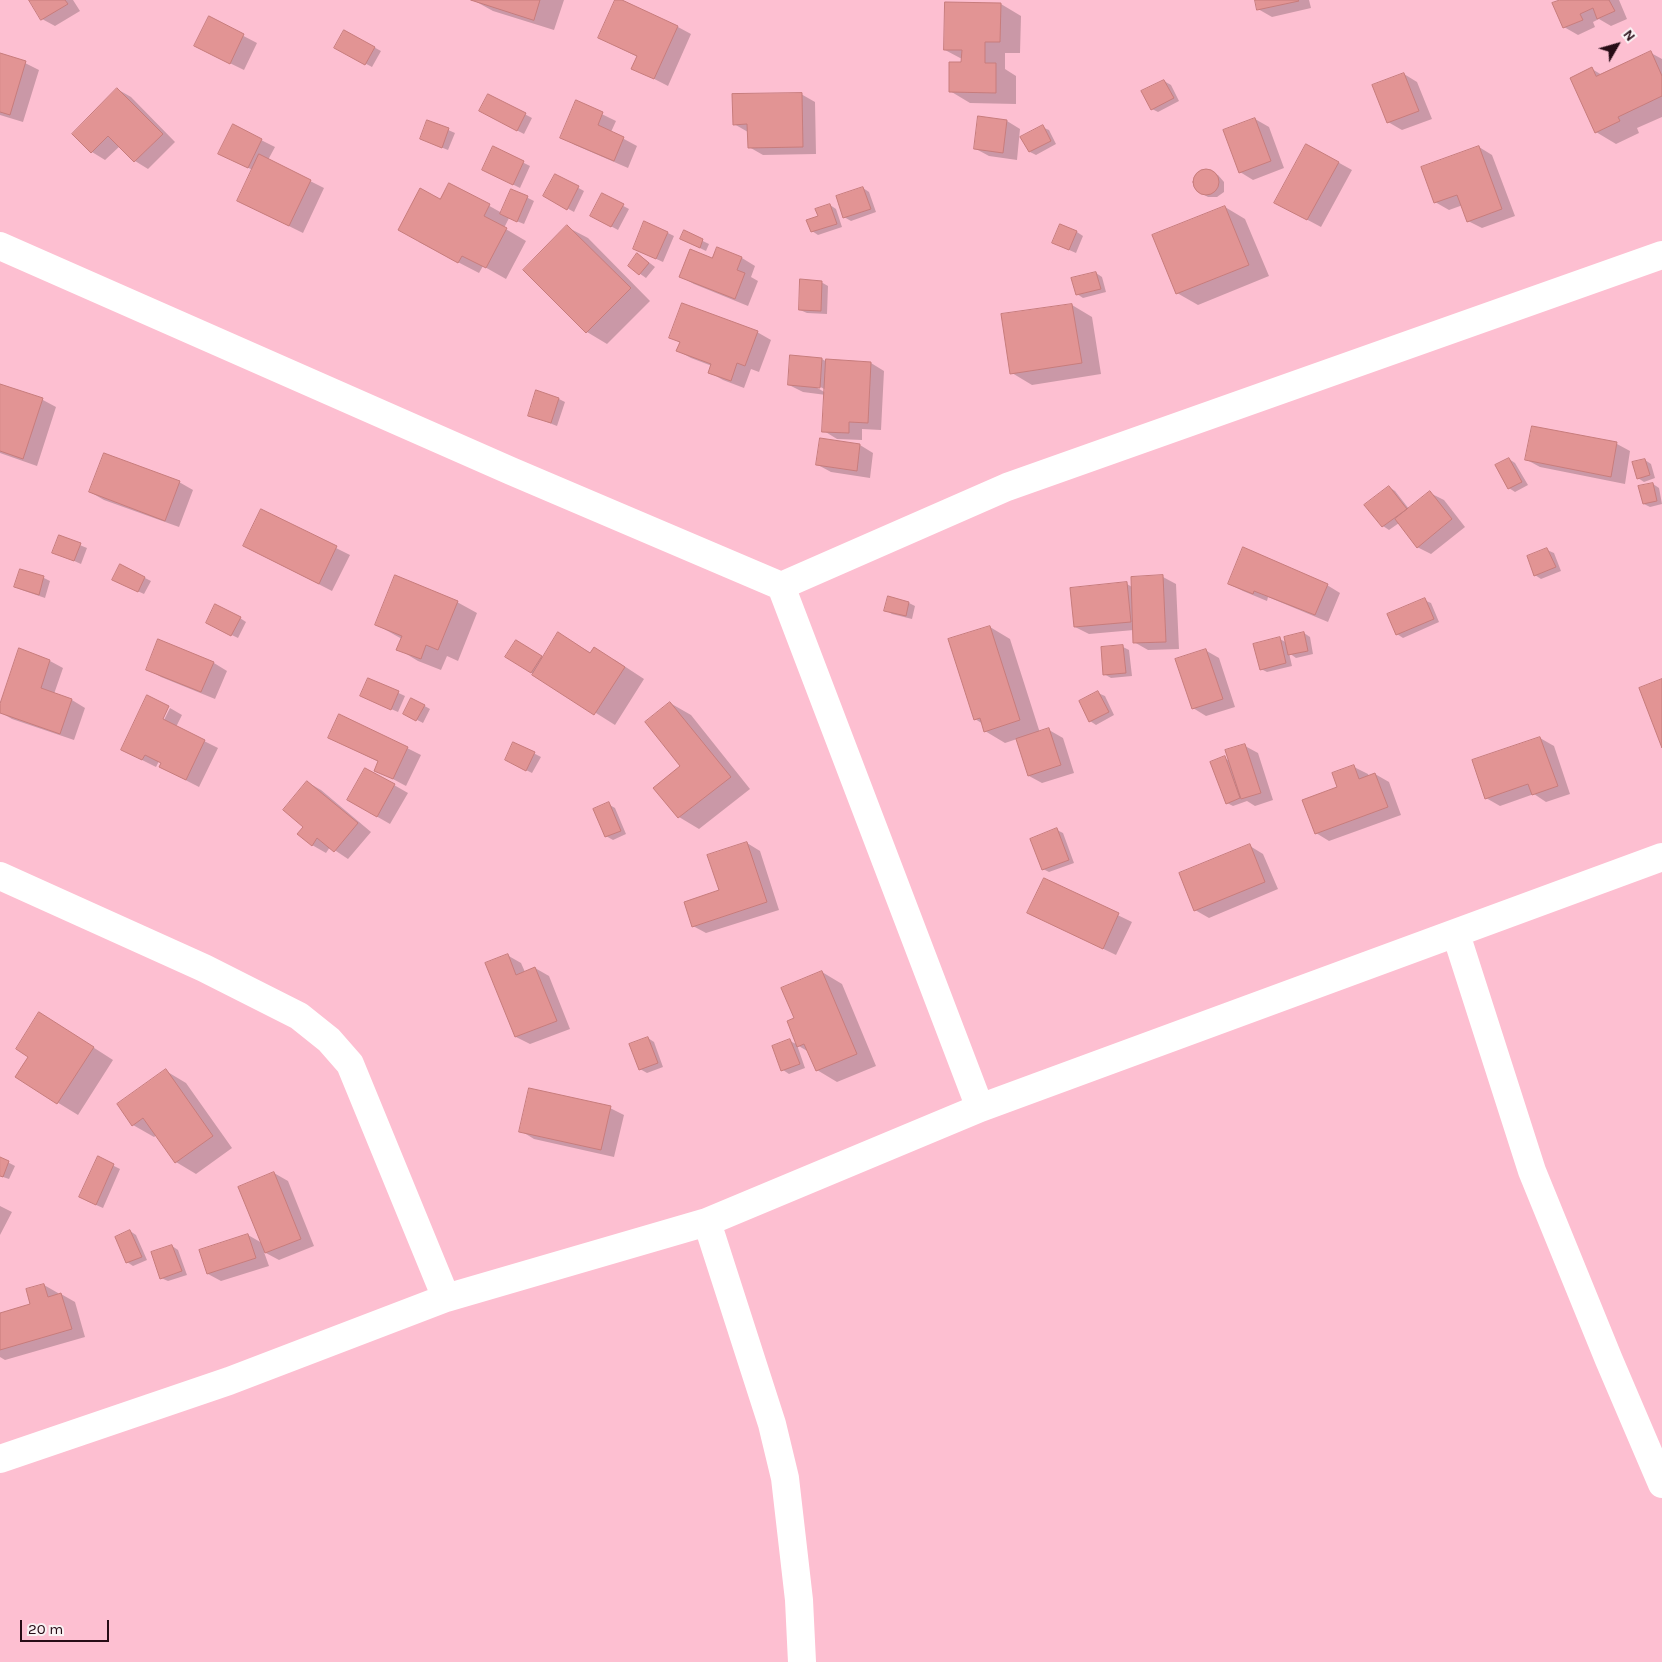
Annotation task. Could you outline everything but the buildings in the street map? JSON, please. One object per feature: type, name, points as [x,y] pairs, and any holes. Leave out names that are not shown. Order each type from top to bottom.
[{"type":"street","points":[[0,246],[511,472],[781,586],[980,1108]]},
{"type":"street","points":[[781,586],[1007,487],[1662,256]]},
{"type":"street","points":[[0,1459],[229,1381],[446,1298],[707,1222],[980,1108],[1662,857]]},
{"type":"street","points":[[0,876],[204,968],[300,1016],[329,1040],[350,1064],[446,1298]]},
{"type":"street","points":[[1456,934],[1532,1171],[1662,1484]]},
{"type":"street","points":[[707,1222],[772,1424],[785,1478],[799,1600],[802,1662]]}]
